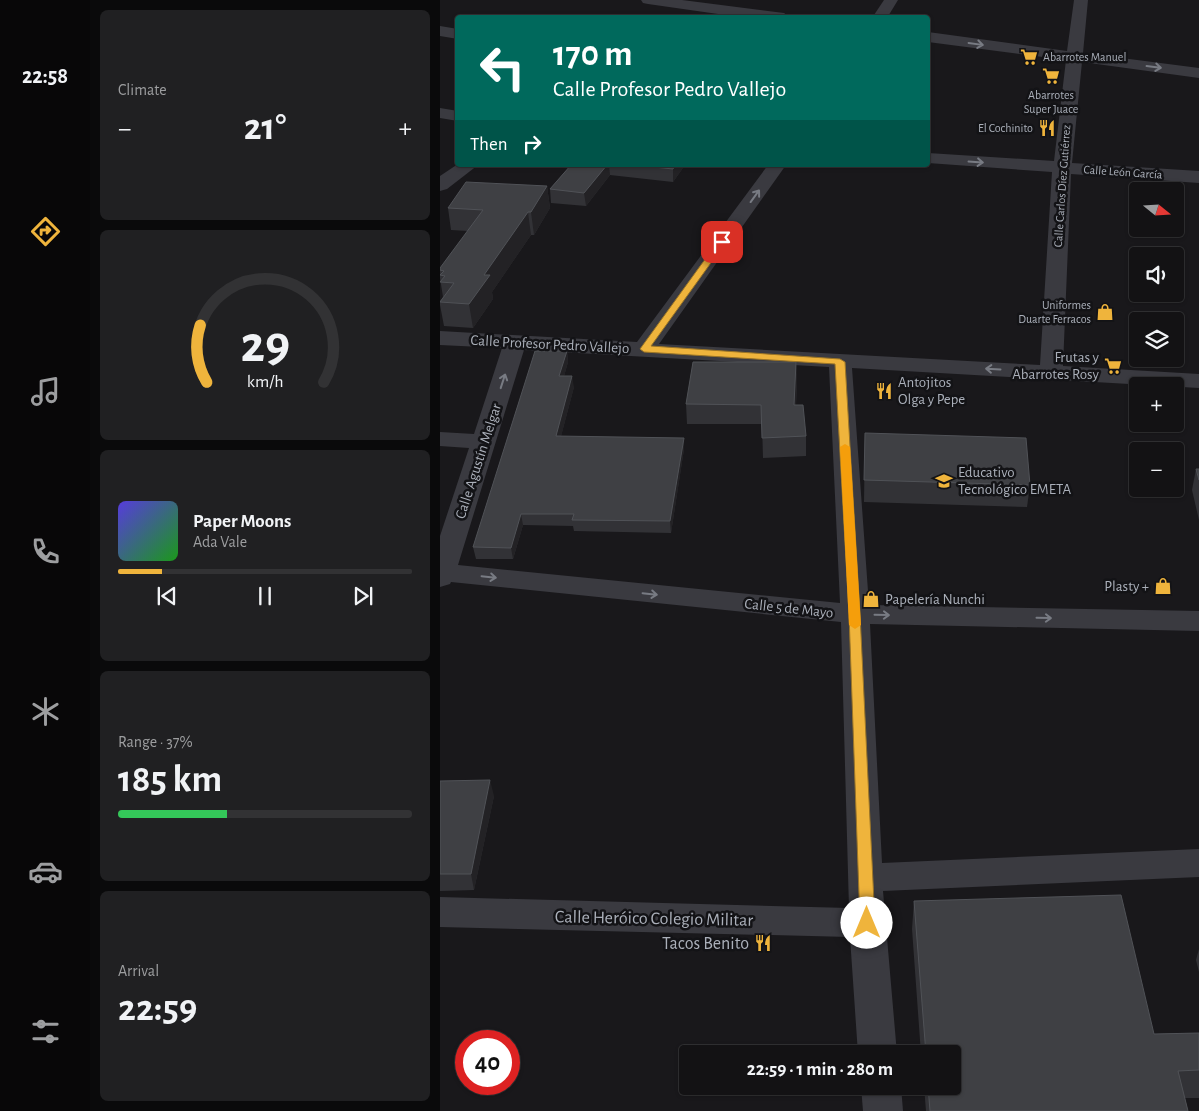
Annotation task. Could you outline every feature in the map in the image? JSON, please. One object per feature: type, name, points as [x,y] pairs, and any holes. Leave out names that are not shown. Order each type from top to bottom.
[{"type":"street","points":[[648,0],[684,2],[765,15]]},
{"type":"street","points":[[881,15],[891,0]]},
{"type":"street","name":"Calle Carlos Díez Gutiérrez","points":[[1051,372],[1062,168],[1081,0]]},
{"type":"street","points":[[668,15],[684,2]]},
{"type":"street","points":[[440,31],[455,34]]},
{"type":"street","points":[[930,37],[1199,73]]},
{"type":"street","points":[[440,113],[455,116]]},
{"type":"street","name":"Calle León García","points":[[930,158],[1199,177]]},
{"type":"street","points":[[440,185],[466,167]]},
{"type":"street","points":[[644,349],[776,167]]},
{"type":"street","name":"Calle Profesor Pedro Vallejo","points":[[440,338],[1199,381]]},
{"type":"street","name":"Calle Agustín Melgar","points":[[441,574],[515,343]]},
{"type":"street","points":[[840,362],[867,878],[867,923],[877,1045]]},
{"type":"street","points":[[440,439],[484,442]]},
{"type":"street","name":"Calle 5 de Mayo","points":[[441,574],[854,614],[1199,621]]},
{"type":"street","points":[[867,878],[1199,863]]},
{"type":"street","name":"Calle Heróico Colegio Militar","points":[[440,912],[867,923]]},
{"type":"street","points":[[882,1095],[883,1111]]},
{"type":"building","points":[[569,167],[605,167],[584,193],[550,189]]},
{"type":"building","points":[[654,167],[674,167],[673,169]]},
{"type":"building","points":[[466,182],[547,186],[531,212],[528,212],[484,275],[490,275],[469,304],[440,302],[454,283],[440,282],[445,276],[440,275],[444,271],[440,270],[440,268],[483,210],[448,208]]},
{"type":"building","points":[[535,351],[567,351],[559,376],[572,376],[556,436],[684,438],[670,521],[572,520],[574,514],[521,514],[511,548],[473,547]]},
{"type":"building","points":[[693,362],[796,362],[794,405],[803,405],[806,436],[762,438],[761,405],[686,404]]},
{"type":"building","points":[[865,433],[1026,438],[1030,485],[864,480]]},
{"type":"building","points":[[1196,469],[1199,469],[1199,480]]},
{"type":"building","points":[[490,780],[471,874],[440,874],[440,781]]},
{"type":"building","points":[[1121,895],[1154,1034],[1199,1033],[1199,1070],[1178,1071],[1188,1111],[930,1111],[929,1095],[961,1095],[961,1045],[925,1045],[914,901]]},
{"type":"slow traffic","points":[[845,447],[855,625]]},
{"type":"place","name":"Abarrotes Manuel","points":[[1029,57]]},
{"type":"place","name":"Abarrotes Super Juace","points":[[1051,76]]},
{"type":"place","name":"El Cochinito","points":[[1047,128]]},
{"type":"place","name":"Uniformes Duarte Ferracos","points":[[1105,312]]},
{"type":"place","name":"Frutas y Abarrotes Rosy","points":[[1113,366]]},
{"type":"place","name":"Antojitos Olga y Pepe","points":[[884,391]]},
{"type":"place","name":"Educativo Tecnológico EMETA","points":[[944,481]]},
{"type":"place","name":"Plasty +","points":[[1163,586]]},
{"type":"place","name":"Papelería Nunchi","points":[[871,599]]},
{"type":"place","name":"Tacos Benito","points":[[763,943]]},
{"type":"route","points":[[722,242],[644,349],[840,362],[867,878],[867,923]]}]
